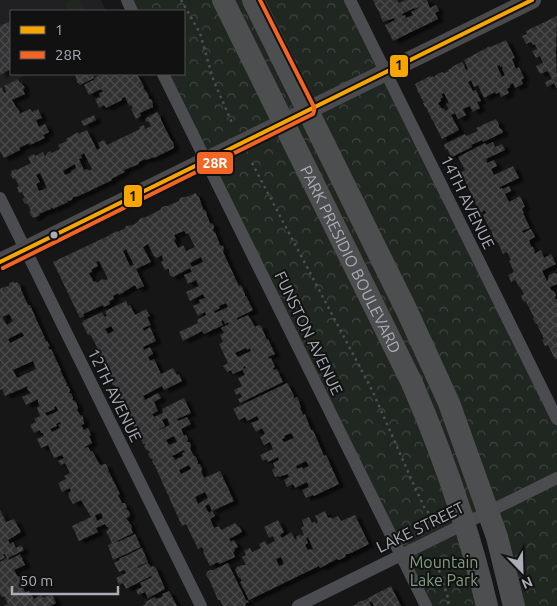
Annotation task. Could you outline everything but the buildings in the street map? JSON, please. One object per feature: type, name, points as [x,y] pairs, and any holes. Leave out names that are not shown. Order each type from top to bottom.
[{"type":"highway","name":"PARK PRESIDIO BOULEVARD","points":[[224,0],[412,383],[464,524],[487,606]]},
{"type":"highway","name":"PARK PRESIDIO BOULEVARD","points":[[253,0],[436,372],[462,435],[488,512],[514,606]]},
{"type":"main road","points":[[0,262],[532,0]]},
{"type":"street","name":"14TH AVENUE","points":[[350,0],[557,419]]},
{"type":"street","name":"FUNSTON AVENUE","points":[[163,75],[426,606]]},
{"type":"street","name":"12TH AVENUE","points":[[0,198],[201,606]]},
{"type":"street","name":"LAKE STREET","points":[[298,606],[557,478]]},
{"type":"path","points":[[181,0],[200,33],[213,79],[232,123]]},
{"type":"path","points":[[252,163],[372,390],[425,509],[432,516]]},
{"type":"path","points":[[436,564],[449,606]]},
{"type":"shaded area","points":[[0,0],[101,0],[106,10],[10,10],[10,75],[26,75],[0,88]]},
{"type":"green space","points":[[72,0],[80,0],[85,10],[68,10],[65,3]]},
{"type":"green space","name":"Mountain Lake Park","points":[[127,0],[350,0],[557,419],[557,606],[514,606],[488,512],[464,524],[487,606],[426,606],[163,75],[185,75],[185,10],[132,10]]},
{"type":"transit line","name":"28R","points":[[3,268],[313,114],[314,107],[260,0]]},
{"type":"transit line","name":"1","points":[[0,262],[532,0]]}]
